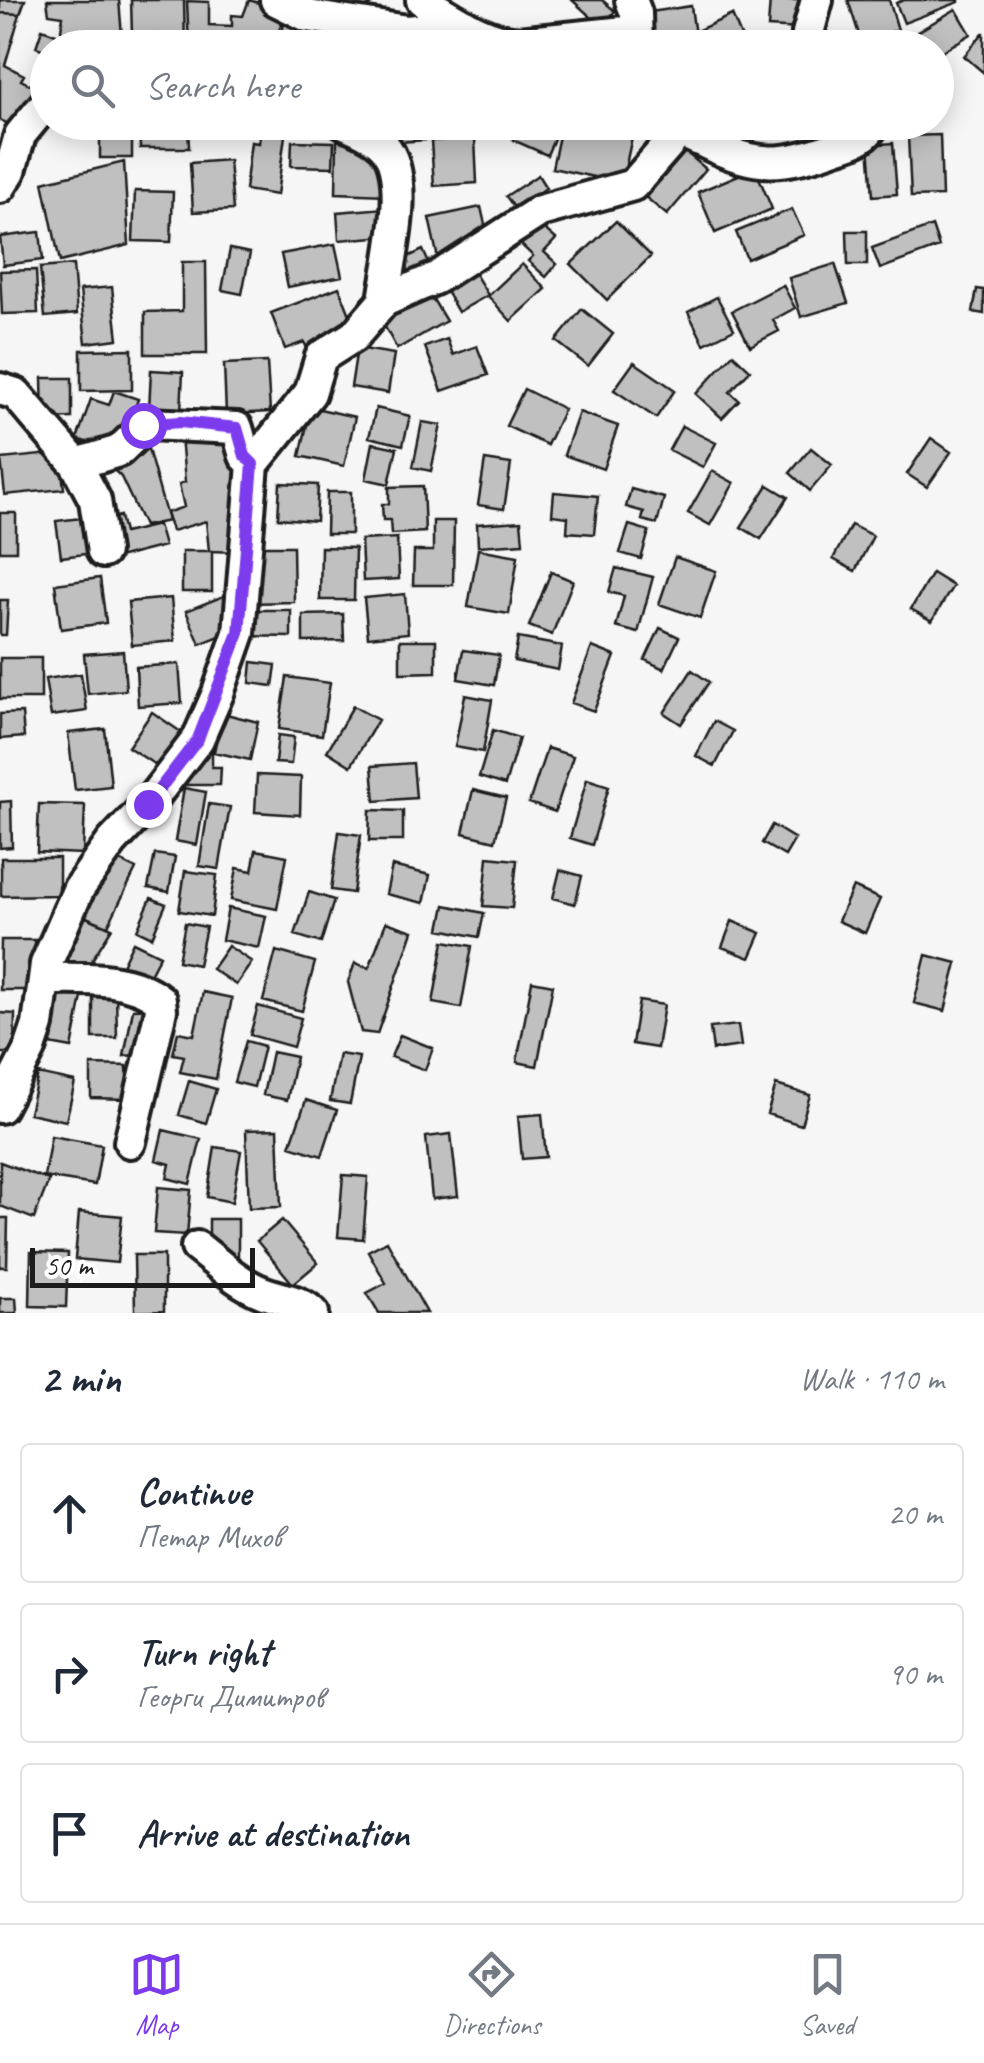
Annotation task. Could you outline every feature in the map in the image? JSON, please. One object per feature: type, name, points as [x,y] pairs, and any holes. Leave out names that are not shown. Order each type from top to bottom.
[{"type":"street","points":[[276,0],[308,16],[401,30]]},
{"type":"street","points":[[422,0],[460,30]]},
{"type":"street","points":[[631,0],[636,30]]},
{"type":"street","points":[[809,30],[818,0]]},
{"type":"street","points":[[0,187],[10,171],[10,130],[30,115]]},
{"type":"street","points":[[376,140],[392,160],[397,203],[384,301]]},
{"type":"street","points":[[0,1107],[30,1049],[38,1025],[46,964],[80,888],[112,842],[148,804],[198,739],[218,693],[239,633],[253,464],[310,392],[320,357],[354,336],[384,301],[436,278],[540,211],[633,185],[666,140]]},
{"type":"street","points":[[701,140],[736,158],[767,163],[807,158],[857,140]]},
{"type":"street","points":[[0,389],[16,394],[76,464],[95,500],[103,552]]},
{"type":"street","points":[[76,464],[119,451],[143,425],[159,422],[237,428],[245,456],[253,464]]},
{"type":"street","points":[[44,979],[116,982],[160,1000],[162,1010],[130,1142]]},
{"type":"street","points":[[197,1246],[240,1281],[265,1294],[307,1307],[313,1313]]},
{"type":"building","points":[[0,0],[25,0],[20,14],[0,13]]},
{"type":"building","points":[[47,0],[119,0],[122,30],[61,30],[63,16],[49,14]]},
{"type":"building","points":[[131,0],[184,0],[185,30],[132,30]]},
{"type":"building","points":[[249,0],[285,11],[279,30],[188,30],[187,1],[209,2],[209,25],[232,26],[232,15],[243,16]]},
{"type":"building","points":[[340,0],[378,0],[349,17]]},
{"type":"building","points":[[572,0],[602,0],[615,11],[602,27]]},
{"type":"building","points":[[770,0],[811,0],[801,29],[768,27]]},
{"type":"building","points":[[848,0],[889,0],[898,30],[858,30]]},
{"type":"building","points":[[959,2],[904,23],[896,3]]},
{"type":"building","points":[[691,6],[694,30],[652,30],[650,12]]},
{"type":"building","points":[[956,9],[971,34],[954,44],[954,30],[921,30]]},
{"type":"building","points":[[0,13],[20,14],[5,65],[24,75],[21,80],[30,85],[30,114],[17,128],[0,120]]},
{"type":"building","points":[[732,15],[738,30],[698,30]]},
{"type":"building","points":[[284,21],[324,26],[324,30],[283,30]]},
{"type":"building","points":[[984,33],[984,73],[964,56]]},
{"type":"building","points":[[100,140],[132,140],[132,158],[100,158]]},
{"type":"building","points":[[140,140],[189,140],[189,148],[140,148]]},
{"type":"building","points":[[284,140],[277,195],[245,190],[251,142]]},
{"type":"building","points":[[337,140],[387,157],[386,195],[336,193]]},
{"type":"building","points":[[475,140],[477,183],[434,186],[431,141]]},
{"type":"building","points":[[513,140],[553,140],[547,155]]},
{"type":"building","points":[[558,140],[631,140],[622,183],[552,168]]},
{"type":"building","points":[[718,140],[755,140],[748,154]]},
{"type":"building","points":[[908,140],[940,140],[942,196],[911,197]]},
{"type":"building","points":[[292,141],[334,142],[333,167],[291,166]]},
{"type":"building","points":[[893,143],[897,194],[873,196],[869,145]]},
{"type":"building","points":[[676,144],[706,169],[667,215],[638,191]]},
{"type":"building","points":[[229,160],[233,210],[193,212],[190,163]]},
{"type":"building","points":[[124,162],[129,245],[60,262],[43,182]]},
{"type":"building","points":[[755,168],[772,209],[715,233],[698,192]]},
{"type":"building","points":[[538,175],[546,188],[515,209],[506,196]]},
{"type":"building","points":[[135,191],[173,192],[171,242],[133,241]]},
{"type":"building","points":[[481,207],[489,242],[441,272],[429,218]]},
{"type":"building","points":[[385,208],[387,236],[339,240],[337,212]]},
{"type":"building","points":[[792,209],[804,235],[747,259],[736,232]]},
{"type":"building","points":[[534,220],[556,239],[544,252],[557,264],[546,277],[528,261],[533,256],[516,240]]},
{"type":"building","points":[[616,221],[651,256],[607,300],[571,264]]},
{"type":"building","points":[[932,226],[939,247],[880,269],[872,248]]},
{"type":"building","points":[[847,231],[867,231],[867,265],[848,265]]},
{"type":"building","points":[[40,232],[43,260],[3,265],[0,237]]},
{"type":"building","points":[[335,244],[342,276],[288,287],[281,254]]},
{"type":"building","points":[[230,249],[250,253],[242,294],[222,290]]},
{"type":"building","points":[[423,250],[433,273],[407,284],[397,262]]},
{"type":"building","points":[[182,262],[206,262],[207,354],[145,354],[145,312],[182,311]]},
{"type":"building","points":[[469,264],[488,295],[458,312],[440,281]]},
{"type":"building","points":[[522,264],[546,289],[511,321],[488,296]]},
{"type":"building","points":[[835,264],[848,303],[801,317],[789,278]]},
{"type":"building","points":[[73,265],[77,314],[45,317],[40,268]]},
{"type":"building","points":[[36,270],[38,313],[2,314],[0,271]]},
{"type":"building","points":[[783,285],[795,308],[773,320],[779,331],[750,346],[732,311]]},
{"type":"building","points":[[112,287],[118,339],[86,343],[80,290]]},
{"type":"building","points":[[339,287],[356,330],[307,348],[304,342],[285,349],[271,313]]},
{"type":"building","points":[[977,289],[984,290],[984,314],[973,312]]},
{"type":"building","points":[[428,291],[446,321],[397,349],[380,318]]},
{"type":"building","points":[[717,297],[734,329],[704,344],[688,312]]},
{"type":"building","points":[[582,309],[613,334],[588,366],[556,341]]},
{"type":"building","points":[[447,339],[453,355],[477,346],[488,375],[442,391],[425,347]]},
{"type":"building","points":[[357,348],[394,354],[388,393],[351,387]]},
{"type":"building","points":[[132,349],[132,390],[81,391],[81,350]]},
{"type":"building","points":[[733,354],[750,370],[730,392],[739,400],[722,418],[696,394]]},
{"type":"building","points":[[267,362],[270,412],[226,414],[224,364]]},
{"type":"building","points":[[634,362],[675,390],[656,418],[614,390]]},
{"type":"building","points":[[151,370],[183,372],[181,411],[149,410]]},
{"type":"building","points":[[42,378],[72,378],[72,418],[43,419]]},
{"type":"building","points":[[524,389],[564,409],[547,445],[506,426]]},
{"type":"building","points":[[114,391],[138,399],[122,447],[113,451],[77,439],[91,399],[109,405]]},
{"type":"building","points":[[311,407],[355,417],[344,466],[300,456]]},
{"type":"building","points":[[376,408],[410,416],[403,445],[369,437]]},
{"type":"building","points":[[579,412],[618,426],[603,469],[564,455]]},
{"type":"building","points":[[422,422],[441,425],[431,471],[413,467]]},
{"type":"building","points":[[682,426],[716,443],[703,467],[669,450]]},
{"type":"building","points":[[227,433],[248,485],[239,552],[209,551],[206,521],[172,531],[166,513],[184,507],[179,484],[185,482],[181,436]]},
{"type":"building","points":[[138,437],[148,449],[168,521],[144,526],[121,477],[109,465]]},
{"type":"building","points":[[931,438],[951,452],[927,487],[907,474]]},
{"type":"building","points":[[373,443],[397,448],[389,484],[366,479]]},
{"type":"building","points":[[811,448],[832,465],[810,491],[790,473]]},
{"type":"building","points":[[60,453],[64,489],[5,495],[1,459]]},
{"type":"building","points":[[485,460],[511,464],[504,509],[478,505]]},
{"type":"building","points":[[712,471],[734,483],[710,525],[688,513]]},
{"type":"building","points":[[280,483],[318,485],[316,521],[278,518]]},
{"type":"building","points":[[768,485],[788,497],[761,539],[741,527]]},
{"type":"building","points":[[423,486],[425,532],[391,534],[390,520],[383,520],[382,504],[389,504],[389,487]]},
{"type":"building","points":[[631,489],[664,498],[657,524],[642,520],[644,512],[626,507]]},
{"type":"building","points":[[327,492],[351,492],[351,534],[326,534]]},
{"type":"building","points":[[554,492],[598,496],[594,534],[567,532],[568,517],[552,515]]},
{"type":"building","points":[[0,513],[16,513],[16,551],[0,551]]},
{"type":"building","points":[[120,516],[124,533],[158,525],[164,546],[114,559],[104,520]]},
{"type":"building","points":[[90,517],[94,553],[61,557],[56,521]]},
{"type":"building","points":[[433,521],[454,521],[453,585],[413,585],[414,551],[433,551]]},
{"type":"building","points":[[521,521],[523,543],[478,546],[477,524]]},
{"type":"building","points":[[629,525],[649,531],[641,559],[620,553]]},
{"type":"building","points":[[851,525],[873,536],[855,571],[833,559]]},
{"type":"building","points":[[397,538],[399,579],[363,581],[361,540]]},
{"type":"building","points":[[249,546],[293,546],[294,602],[249,603]]},
{"type":"building","points":[[321,547],[355,548],[354,600],[320,600]]},
{"type":"building","points":[[478,549],[518,556],[509,614],[468,607]]},
{"type":"building","points":[[182,551],[212,551],[212,592],[182,592]]},
{"type":"building","points":[[675,557],[716,571],[700,618],[659,604]]},
{"type":"building","points":[[616,568],[653,577],[638,633],[616,627],[624,596],[609,592]]},
{"type":"building","points":[[551,572],[573,581],[552,635],[529,626]]},
{"type":"building","points":[[932,573],[953,586],[932,621],[911,609]]},
{"type":"building","points":[[100,578],[106,623],[61,629],[55,584]]},
{"type":"building","points":[[231,593],[235,630],[200,644],[186,611]]},
{"type":"building","points":[[405,594],[408,633],[368,637],[364,598]]},
{"type":"building","points":[[171,598],[175,641],[132,645],[128,602]]},
{"type":"building","points":[[0,600],[8,600],[6,635],[0,635]]},
{"type":"building","points":[[245,610],[291,610],[291,637],[244,636]]},
{"type":"building","points":[[343,614],[344,641],[303,642],[303,615]]},
{"type":"building","points":[[660,628],[679,637],[664,669],[645,660]]},
{"type":"building","points":[[518,638],[562,646],[558,670],[514,661]]},
{"type":"building","points":[[400,640],[436,640],[436,672],[400,673]]},
{"type":"building","points":[[592,647],[615,656],[594,711],[571,703]]},
{"type":"building","points":[[463,650],[499,655],[494,685],[458,679]]},
{"type":"building","points":[[123,651],[126,690],[88,694],[84,654]]},
{"type":"building","points":[[0,658],[41,658],[41,699],[0,699]]},
{"type":"building","points":[[252,662],[276,665],[273,686],[250,683]]},
{"type":"building","points":[[179,664],[182,703],[138,706],[136,667]]},
{"type":"building","points":[[692,670],[709,682],[681,724],[664,713]]},
{"type":"building","points":[[81,674],[87,711],[51,716],[45,679]]},
{"type":"building","points":[[287,677],[330,683],[322,735],[279,729]]},
{"type":"building","points":[[465,695],[492,700],[483,752],[455,747]]},
{"type":"building","points":[[353,706],[378,720],[351,766],[327,751]]},
{"type":"building","points":[[152,712],[181,732],[157,766],[128,747]]},
{"type":"building","points":[[22,713],[24,737],[0,739],[0,714]]},
{"type":"building","points":[[222,713],[258,722],[250,760],[214,752]]},
{"type":"building","points":[[714,721],[733,731],[715,766],[696,756]]},
{"type":"building","points":[[105,729],[111,786],[75,790],[68,733]]},
{"type":"building","points":[[493,730],[519,738],[505,785],[479,777]]},
{"type":"building","points":[[278,735],[294,737],[291,764],[275,763]]},
{"type":"building","points":[[547,748],[573,756],[555,812],[529,803]]},
{"type":"building","points":[[196,749],[212,749],[212,767],[221,767],[220,785],[174,785]]},
{"type":"building","points":[[413,763],[416,798],[375,801],[372,766]]},
{"type":"building","points":[[257,775],[301,777],[300,815],[255,812]]},
{"type":"building","points":[[587,779],[609,786],[592,845],[570,838]]},
{"type":"building","points":[[184,788],[206,792],[197,845],[175,841]]},
{"type":"building","points":[[473,790],[506,798],[495,841],[463,833]]},
{"type":"building","points":[[11,801],[12,847],[0,848],[0,802]]},
{"type":"building","points":[[39,804],[85,805],[83,854],[37,852]]},
{"type":"building","points":[[209,804],[230,807],[219,869],[199,866]]},
{"type":"building","points":[[370,810],[403,811],[403,841],[369,841]]},
{"type":"building","points":[[772,825],[795,839],[785,856],[762,843]]},
{"type":"building","points":[[339,832],[361,835],[353,893],[331,890]]},
{"type":"building","points":[[256,850],[287,856],[277,909],[231,900],[237,868],[252,871]]},
{"type":"building","points":[[155,854],[175,857],[169,892],[148,888]]},
{"type":"building","points":[[108,855],[136,869],[108,926],[79,914]]},
{"type":"building","points":[[488,857],[517,860],[512,908],[483,906]]},
{"type":"building","points":[[1,858],[59,858],[59,895],[1,896]]},
{"type":"building","points":[[392,866],[430,875],[424,903],[386,894]]},
{"type":"building","points":[[560,870],[582,876],[575,904],[553,898]]},
{"type":"building","points":[[185,871],[217,875],[212,916],[179,911]]},
{"type":"building","points":[[853,887],[880,899],[865,933],[838,921]]},
{"type":"building","points":[[309,892],[334,900],[321,943],[295,935]]},
{"type":"building","points":[[151,898],[166,904],[152,937],[137,930]]},
{"type":"building","points":[[445,905],[484,913],[479,937],[440,929]]},
{"type":"building","points":[[228,908],[266,916],[259,948],[222,940]]},
{"type":"building","points":[[74,912],[112,928],[82,976],[49,973]]},
{"type":"building","points":[[732,921],[761,933],[750,958],[722,947]]},
{"type":"building","points":[[386,922],[413,931],[377,1034],[361,1032],[348,982],[355,963],[369,968]]},
{"type":"building","points":[[185,923],[206,927],[198,965],[178,961]]},
{"type":"building","points":[[1,940],[35,940],[35,990],[0,990]]},
{"type":"building","points":[[444,941],[472,946],[461,1008],[433,1003]]},
{"type":"building","points":[[133,942],[160,955],[144,986],[115,980]]},
{"type":"building","points":[[228,946],[252,962],[236,985],[212,969]]},
{"type":"building","points":[[276,951],[315,962],[302,1011],[263,1001]]},
{"type":"building","points":[[926,955],[957,963],[945,1011],[914,1003]]},
{"type":"building","points":[[532,981],[553,985],[537,1066],[517,1062]]},
{"type":"building","points":[[116,992],[117,1038],[93,1038],[93,993]]},
{"type":"building","points":[[203,992],[232,998],[216,1079],[180,1072],[184,1056],[173,1054],[178,1032],[194,1035]]},
{"type":"building","points":[[60,993],[82,997],[72,1048],[50,1044]]},
{"type":"building","points":[[639,1001],[664,1005],[657,1048],[632,1044]]},
{"type":"building","points":[[258,1006],[301,1018],[293,1047],[250,1035]]},
{"type":"building","points":[[158,1008],[149,1054],[124,1056],[133,1009]]},
{"type":"building","points":[[0,1013],[15,1014],[14,1053],[0,1053]]},
{"type":"building","points":[[738,1025],[741,1046],[713,1050],[710,1028]]},
{"type":"building","points":[[400,1035],[433,1048],[425,1070],[391,1057]]},
{"type":"building","points":[[246,1041],[264,1046],[254,1087],[234,1082]]},
{"type":"building","points":[[272,1052],[296,1057],[287,1100],[263,1095]]},
{"type":"building","points":[[339,1054],[359,1057],[350,1104],[330,1101]]},
{"type":"building","points":[[91,1065],[127,1066],[127,1099],[91,1098]]},
{"type":"building","points":[[38,1074],[75,1082],[66,1121],[29,1113]]},
{"type":"building","points":[[189,1081],[216,1089],[206,1123],[179,1115]]},
{"type":"building","points":[[776,1085],[810,1095],[801,1125],[767,1114]]},
{"type":"building","points":[[306,1100],[337,1110],[322,1156],[290,1146]]},
{"type":"building","points":[[542,1114],[546,1157],[522,1159],[518,1116]]},
{"type":"building","points":[[278,1129],[281,1207],[249,1208],[246,1130]]},
{"type":"building","points":[[163,1130],[201,1139],[190,1184],[167,1178],[170,1164],[156,1160]]},
{"type":"building","points":[[451,1134],[458,1196],[432,1199],[426,1137]]},
{"type":"building","points":[[51,1136],[102,1145],[95,1185],[44,1177]]},
{"type":"building","points":[[215,1147],[241,1151],[232,1202],[207,1197]]},
{"type":"building","points":[[0,1162],[49,1180],[34,1219],[0,1206]]},
{"type":"building","points":[[343,1175],[368,1177],[363,1239],[338,1237]]},
{"type":"building","points":[[158,1187],[191,1190],[187,1235],[154,1233]]},
{"type":"building","points":[[79,1212],[122,1216],[117,1263],[75,1259]]},
{"type":"building","points":[[0,1218],[8,1218],[7,1267],[0,1267]]},
{"type":"building","points":[[209,1219],[238,1219],[238,1256],[209,1256]]},
{"type":"building","points":[[282,1220],[318,1263],[293,1284],[257,1241]]},
{"type":"building","points":[[387,1241],[427,1313],[379,1313],[367,1293],[386,1283],[368,1251]]},
{"type":"building","points":[[31,1252],[68,1253],[66,1307],[30,1306]]},
{"type":"building","points":[[134,1255],[164,1255],[164,1311],[135,1312]]},
{"type":"building","points":[[0,1298],[16,1298],[17,1313],[0,1313]]},
{"type":"route","points":[[143,425],[230,425],[241,434],[245,456],[253,464],[239,633],[198,739],[148,804]]}]
